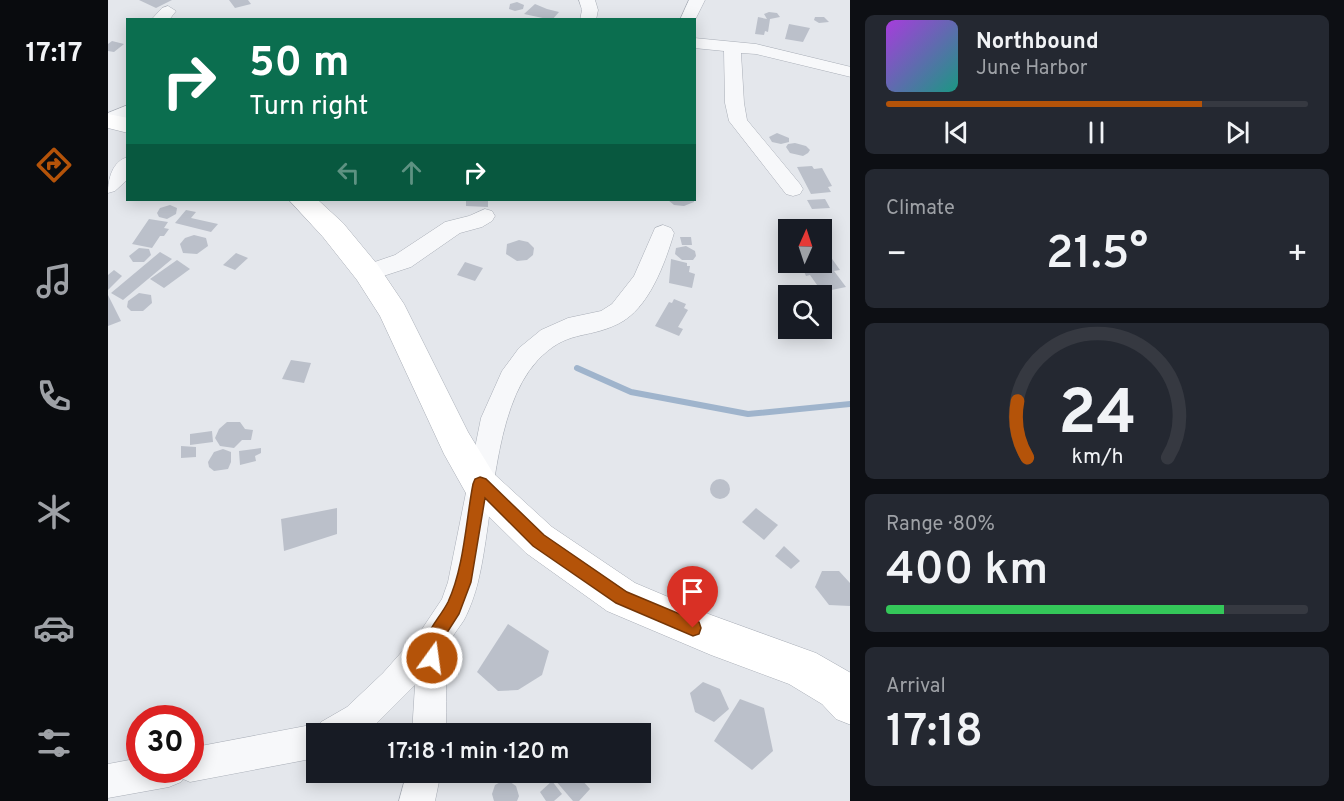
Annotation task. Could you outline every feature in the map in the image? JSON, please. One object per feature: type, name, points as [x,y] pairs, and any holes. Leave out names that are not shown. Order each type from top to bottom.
[{"type":"street","points":[[587,0],[590,10],[588,18]]},
{"type":"street","points":[[689,18],[697,0]]},
{"type":"street","points":[[696,43],[780,54],[850,72]]},
{"type":"street","points":[[731,46],[735,59],[734,110],[738,121],[793,189]]},
{"type":"street","points":[[108,121],[126,111]]},
{"type":"street","points":[[108,121],[126,126]]},
{"type":"street","points":[[108,186],[119,177],[126,166]]},
{"type":"street","points":[[303,201],[333,230],[368,273],[393,312],[456,443],[480,484],[539,540],[621,597],[711,635],[801,668],[846,692]]},
{"type":"street","points":[[368,273],[403,261],[453,226],[475,222],[485,216]]},
{"type":"street","points":[[350,723],[394,684],[433,640],[454,608],[463,582],[494,418],[502,393],[512,376],[533,350],[548,337],[563,329],[612,316],[629,299],[645,277],[656,256],[663,233]]},
{"type":"street","points":[[429,723],[433,640]]},
{"type":"street","points":[[204,762],[306,743]]},
{"type":"street","points":[[108,781],[126,778]]},
{"type":"street","points":[[417,801],[421,783]]},
{"type":"building","points":[[139,0],[172,0],[156,8]]},
{"type":"building","points":[[229,0],[248,0],[251,4],[235,8]]},
{"type":"building","points":[[517,2],[524,5],[523,9],[515,11],[509,9],[510,4]]},
{"type":"building","points":[[535,4],[559,12],[554,18],[524,14]]},
{"type":"building","points":[[777,13],[780,17],[770,19],[768,32],[765,31],[764,35],[755,34],[758,17],[767,19],[764,14]]},
{"type":"building","points":[[815,17],[824,17],[829,22],[819,23],[814,20]]},
{"type":"building","points":[[789,24],[810,28],[803,42],[785,39]]},
{"type":"building","points":[[112,41],[124,44],[114,52],[108,51],[108,44]]},
{"type":"building","points":[[777,133],[789,138],[789,142],[781,144],[772,142],[769,137]]},
{"type":"building","points":[[788,144],[806,146],[810,150],[803,156],[790,153],[786,147]]},
{"type":"building","points":[[812,166],[814,169],[822,168],[832,186],[828,187],[831,192],[811,194],[797,167]]},
{"type":"building","points":[[825,199],[830,208],[812,209],[807,200]]},
{"type":"building","points":[[466,201],[488,201],[488,207],[466,206]]},
{"type":"building","points":[[669,201],[694,201],[684,206],[674,205]]},
{"type":"building","points":[[170,205],[177,208],[176,214],[167,219],[159,217],[157,213],[160,208]]},
{"type":"building","points":[[186,210],[196,212],[191,218],[218,224],[211,232],[175,223]]},
{"type":"building","points":[[149,219],[168,222],[164,228],[169,229],[164,236],[160,236],[152,248],[132,244]]},
{"type":"building","points":[[194,235],[206,238],[208,246],[197,254],[183,253],[180,244],[185,238]]},
{"type":"building","points":[[680,237],[691,237],[692,245],[682,245]]},
{"type":"building","points":[[519,240],[528,242],[534,248],[533,255],[527,260],[517,261],[506,254],[507,244]]},
{"type":"building","points":[[686,246],[695,251],[696,256],[693,260],[682,260],[675,254],[676,248]]},
{"type":"building","points":[[139,248],[149,249],[151,255],[144,262],[133,262],[129,256]]},
{"type":"building","points":[[160,252],[172,259],[123,300],[111,293]]},
{"type":"building","points":[[236,253],[248,258],[235,270],[223,265]]},
{"type":"building","points":[[671,259],[690,266],[689,272],[695,274],[692,288],[669,283]]},
{"type":"building","points":[[832,259],[840,270],[834,271],[846,287],[832,290],[832,285],[817,285],[810,275],[806,276],[805,273],[832,273]]},
{"type":"building","points":[[177,260],[190,269],[164,288],[150,279]]},
{"type":"building","points":[[465,262],[483,268],[475,281],[457,275]]},
{"type":"building","points":[[114,270],[122,276],[108,290],[108,275]]},
{"type":"building","points":[[139,293],[151,295],[152,303],[143,311],[131,311],[127,307],[128,301]]},
{"type":"building","points":[[108,295],[121,321],[108,326]]},
{"type":"building","points":[[674,299],[686,304],[684,308],[688,310],[678,327],[683,329],[679,336],[655,326],[669,302],[672,303]]},
{"type":"building","points":[[291,360],[311,363],[304,383],[282,379]]},
{"type":"building","points":[[227,422],[240,422],[245,429],[253,430],[251,440],[242,440],[234,448],[220,446],[215,438],[219,429]]},
{"type":"building","points":[[212,431],[213,442],[190,445],[190,434]]},
{"type":"building","points":[[181,446],[196,447],[196,457],[181,458]]},
{"type":"building","points":[[261,448],[261,453],[255,456],[256,461],[240,465],[239,451]]},
{"type":"building","points":[[223,449],[231,452],[231,462],[228,469],[214,471],[209,467],[208,462],[214,452]]},
{"type":"building","points":[[720,479],[727,482],[730,489],[727,496],[720,499],[713,496],[710,489],[713,482]]},
{"type":"building","points":[[337,508],[337,534],[284,551],[281,519]]},
{"type":"building","points":[[756,508],[778,525],[764,540],[742,522]]},
{"type":"building","points":[[784,546],[800,561],[791,569],[775,556]]},
{"type":"building","points":[[822,571],[839,571],[850,583],[850,606],[829,605],[815,587]]},
{"type":"building","points":[[508,624],[549,651],[542,675],[518,690],[498,691],[477,672]]},
{"type":"building","points":[[703,682],[720,689],[729,709],[714,722],[695,712],[690,693]]},
{"type":"building","points":[[740,699],[764,708],[773,751],[752,770],[714,741]]},
{"type":"building","points":[[512,783],[516,786],[519,796],[517,801],[494,801],[492,794],[495,785]]},
{"type":"building","points":[[550,783],[554,783],[562,794],[554,801],[546,801],[540,792]]},
{"type":"building","points":[[558,783],[585,783],[590,789],[579,801],[573,801]]},
{"type":"waterway","points":[[577,368],[631,392],[748,414],[850,404]]},
{"type":"route","points":[[432,658],[433,640],[454,608],[463,582],[480,484],[539,540],[621,597],[693,628]]}]
